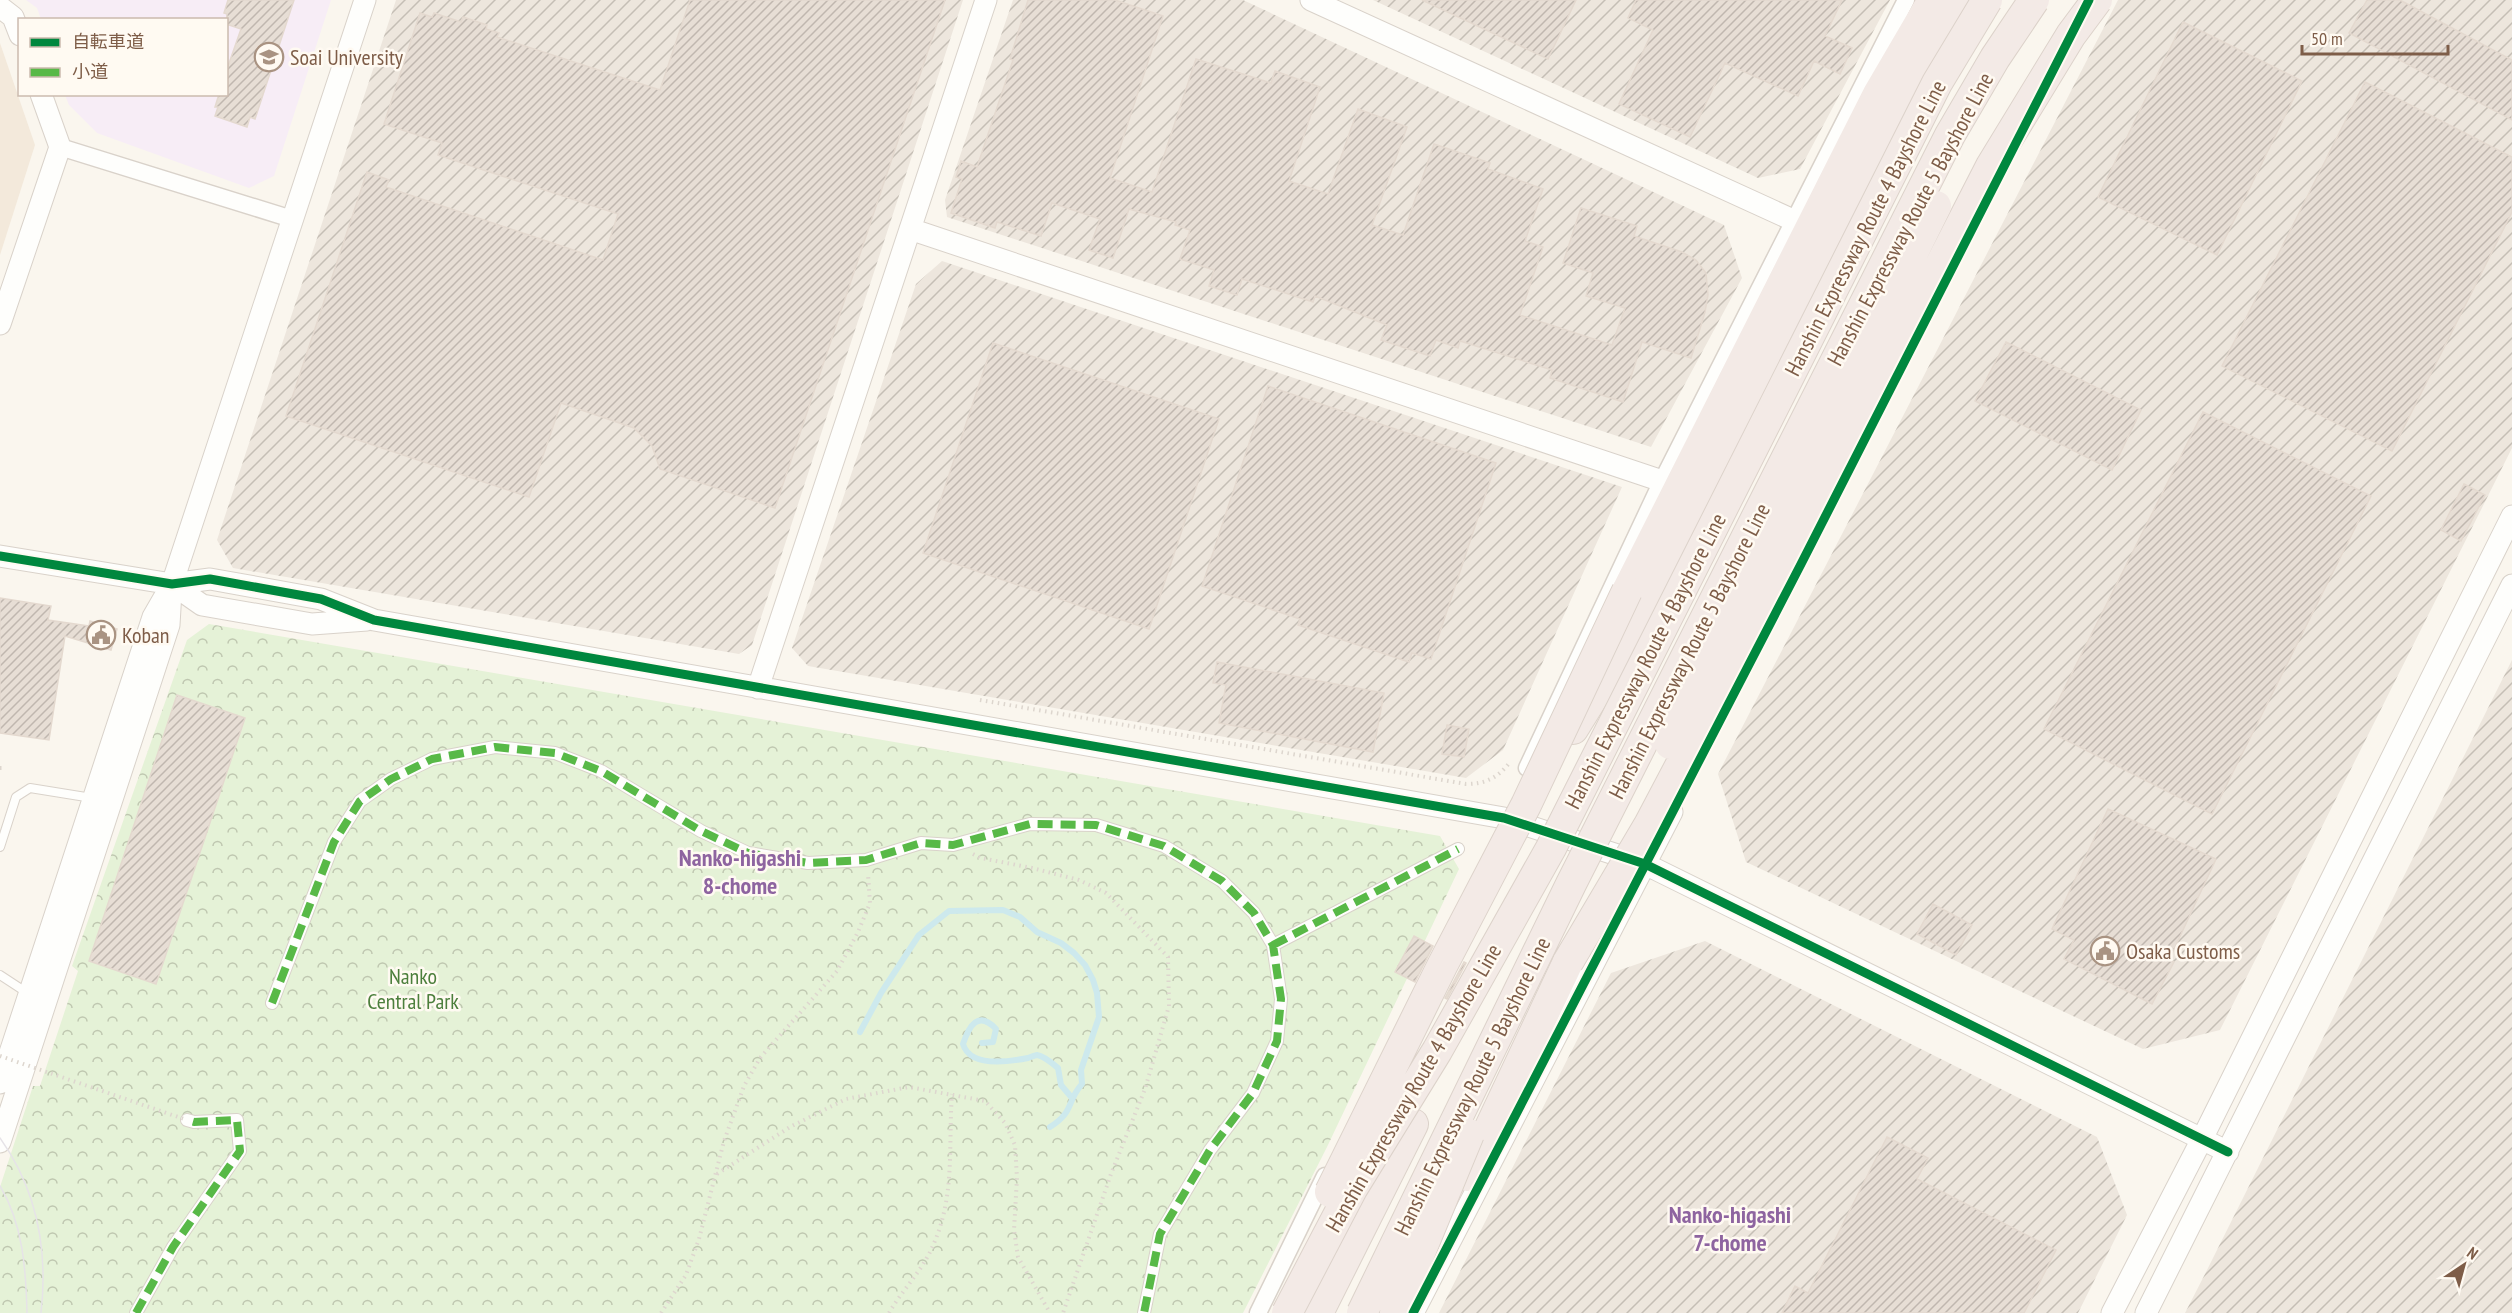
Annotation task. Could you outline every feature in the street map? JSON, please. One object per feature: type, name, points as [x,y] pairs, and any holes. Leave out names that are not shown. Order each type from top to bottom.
[{"type":"highway","points":[[1270,1313],[1442,966],[1515,812],[1878,94],[1934,0]]},
{"type":"highway","points":[[1515,812],[1652,602],[1883,136],[1914,76],[1959,0]]},
{"type":"highway","name":"Hanshin Expressway Route 4 Bayshore Line","points":[[1287,1313],[1352,1189],[1437,1051],[1551,848],[1938,83],[1987,0]]},
{"type":"highway","name":"Hanshin Expressway Route 5 Bayshore Line","points":[[1318,1313],[1413,1124],[1558,852],[1944,87],[1996,0]]},
{"type":"highway","points":[[1568,962],[1671,784],[1816,508],[1991,166],[2071,35],[2097,0]]},
{"type":"highway","points":[[1408,1313],[1490,1123],[1568,962],[1635,814],[2034,5]]},
{"type":"highway","name":"Hanshin Expressway Route 4 Bayshore Line","points":[[1395,1313],[1519,1016],[1579,887],[1956,141],[2034,5]]},
{"type":"highway","name":"Hanshin Expressway Route 5 Bayshore Line","points":[[1362,1313],[1566,895],[1950,135],[1995,58],[2034,5]]},
{"type":"street","points":[[0,1083],[153,617],[172,584],[365,0]]},
{"type":"street","points":[[758,688],[986,0]]},
{"type":"street","points":[[1311,0],[1795,221]]},
{"type":"street","points":[[1438,949],[1515,812],[1662,481],[1906,0]]},
{"type":"street","points":[[1413,1313],[2089,0]]},
{"type":"street","points":[[0,7],[13,17],[18,30]]},
{"type":"street","points":[[0,324],[60,147],[42,96]]},
{"type":"street","points":[[60,147],[292,219]]},
{"type":"street","points":[[910,229],[1662,481]]},
{"type":"street","points":[[2112,1313],[2202,1139],[2512,516]]},
{"type":"street","points":[[0,556],[172,584],[202,605],[312,624],[374,620],[758,688],[1515,812],[1645,864],[2228,1152]]},
{"type":"street","points":[[0,1143],[169,625],[172,584]]},
{"type":"street","points":[[2146,1313],[2512,585]]},
{"type":"street","points":[[272,1003],[334,842],[360,801],[391,779],[432,759],[495,747],[555,753],[601,771],[701,831],[748,853],[808,863],[866,860],[921,843],[953,844],[1030,824],[1096,825],[1164,846],[1222,881],[1254,913],[1273,945],[1281,999],[1277,1041],[1253,1093],[1210,1150],[1160,1234],[1144,1313]]},
{"type":"street","points":[[1273,945],[1458,849]]},
{"type":"street","points":[[1258,1313],[1419,984]]},
{"type":"street","points":[[136,1313],[173,1247],[240,1151],[237,1120],[194,1122],[187,1120]]},
{"type":"lane","points":[[0,847],[16,797],[30,788],[93,798]]},
{"type":"lane","points":[[0,975],[29,994]]},
{"type":"path","points":[[980,700],[1466,784],[1480,784],[1492,779],[1505,769],[1513,758]]},
{"type":"path","points":[[953,844],[981,858],[1079,880],[1106,893],[1168,957],[1169,1006],[1145,1089],[1111,1174],[1063,1313]]},
{"type":"path","points":[[661,1313],[686,1275],[699,1239],[724,1141],[744,1086],[760,1058],[837,970],[858,932],[870,903],[866,860]]},
{"type":"path","points":[[0,1056],[187,1120]]},
{"type":"path","points":[[717,1174],[790,1127],[846,1099],[909,1087],[985,1101],[1005,1123],[1015,1145],[1017,1178],[1014,1230],[1018,1257],[1050,1313]]},
{"type":"path","points":[[889,1313],[929,1254],[942,1224],[949,1196],[952,1094]]},
{"type":"shaded area","name":"Soai University","points":[[26,0],[331,0],[274,176],[249,188],[97,133],[69,105],[65,96],[228,96],[228,18],[41,18],[37,8]]},
{"type":"shaded area","points":[[396,0],[963,0],[752,645],[739,654],[233,568],[217,540]]},
{"type":"shaded area","points":[[1013,0],[1243,0],[1724,225],[1742,278],[1651,447],[947,217],[945,200]]},
{"type":"shaded area","points":[[1373,0],[1890,0],[1800,169],[1758,178]]},
{"type":"shaded area","points":[[2118,0],[2512,0],[2512,448],[2220,1030],[2143,1049],[1746,862],[1718,774]]},
{"type":"shaded area","points":[[0,43],[35,145],[0,255]]},
{"type":"shaded area","points":[[942,261],[1622,487],[1503,750],[1466,778],[808,666],[792,648],[916,284]]},
{"type":"shaded area","points":[[2512,660],[2512,1313],[2185,1313],[2204,1276]]},
{"type":"shaded area","points":[[1705,941],[2097,1137],[2127,1215],[2078,1313],[1439,1313],[1611,973]]},
{"type":"green space","name":"Nanko Central Park","points":[[209,624],[1440,836],[1459,869],[1327,1147],[1243,1313],[0,1313],[0,1187],[33,1086],[40,1086],[78,971],[72,966],[187,640]]},
{"type":"building","points":[[228,0],[294,0],[255,119],[250,117],[247,127],[215,116],[218,96],[228,96],[228,66],[241,29],[228,25],[227,14],[224,13]]},
{"type":"building","points":[[690,0],[945,0],[775,508],[660,469],[652,446],[634,428],[561,403],[529,497],[286,416],[367,172],[389,180],[386,187],[603,260],[618,214],[438,155],[442,143],[384,124],[420,13],[432,17],[434,13],[461,22],[463,17],[487,25],[486,29],[499,33],[497,37],[660,90]]},
{"type":"building","points":[[1028,0],[1115,0],[1163,16],[1110,178],[1152,192],[1196,59],[1271,83],[1275,71],[1320,87],[1289,181],[1328,194],[1358,109],[1407,127],[1372,225],[1403,235],[1434,144],[1490,163],[1488,169],[1543,189],[1525,241],[1543,247],[1520,315],[1612,345],[1625,308],[1586,296],[1593,273],[1563,263],[1581,208],[1637,226],[1634,236],[1682,252],[1696,260],[1706,273],[1708,295],[1691,358],[1642,342],[1623,402],[1550,378],[1552,370],[1460,341],[1458,348],[1436,340],[1430,356],[1381,340],[1387,325],[1315,296],[1313,302],[1242,279],[1237,295],[1209,286],[1214,270],[1180,259],[1190,230],[1175,225],[1176,222],[1129,209],[1113,258],[1089,250],[1100,219],[1052,203],[1041,236],[997,222],[995,228],[951,213],[962,179],[956,177],[961,161],[977,167],[1013,60],[1010,59]]},
{"type":"building","points":[[1422,0],[1576,0],[1548,59]]},
{"type":"building","points":[[1636,0],[1842,0],[1825,36],[1852,48],[1840,74],[1814,61],[1798,96],[1725,63],[1690,137],[1619,104],[1653,30],[1628,18]]},
{"type":"building","points":[[2367,0],[2400,0],[2512,60],[2512,120],[2349,33]]},
{"type":"building","points":[[2183,22],[2302,81],[2217,255],[2098,197]]},
{"type":"building","points":[[2365,82],[2512,157],[2512,212],[2392,451],[2222,366]]},
{"type":"building","points":[[2006,342],[2141,410],[2112,470],[1975,401]]},
{"type":"building","points":[[993,343],[1219,419],[1149,629],[923,553]]},
{"type":"building","points":[[1268,386],[1496,463],[1431,659],[1412,653],[1409,662],[1298,625],[1300,619],[1202,586]]},
{"type":"building","points":[[2203,412],[2371,496],[2212,814],[2044,729]]},
{"type":"building","points":[[2464,484],[2485,495],[2461,541],[2441,530]]},
{"type":"building","points":[[0,598],[51,606],[48,620],[89,626],[90,621],[117,629],[111,650],[65,636],[49,740],[0,733]]},
{"type":"building","points":[[1217,662],[1384,693],[1373,752],[1219,723],[1226,685],[1213,683]]},
{"type":"building","points":[[177,695],[245,718],[156,984],[89,961]]},
{"type":"building","points":[[1447,725],[1469,729],[1464,757],[1442,754]]},
{"type":"building","points":[[2108,809],[2216,859],[2169,960],[2174,962],[2152,1004],[2064,959],[2074,940],[2052,929]]},
{"type":"building","points":[[1933,904],[1972,925],[1956,955],[1917,934]]},
{"type":"building","points":[[1414,936],[1433,946],[1415,982],[1395,972]]},
{"type":"building","points":[[1464,962],[1466,963],[1447,999],[1445,998]]},
{"type":"building","points":[[1887,1137],[1928,1158],[1917,1179],[2056,1250],[2024,1313],[1782,1313],[1795,1286],[1808,1293]]},
{"type":"waterway","points":[[860,1032],[881,993],[919,935],[949,911],[1003,910],[1020,917],[1037,932],[1061,943],[1074,953],[1085,965],[1097,993],[1099,1017],[1081,1070],[1082,1084],[1067,1111],[1050,1127]]},
{"type":"waterway","points":[[982,1043],[993,1042],[996,1029],[990,1023],[979,1021],[971,1026],[963,1044],[973,1057],[991,1062],[1010,1061],[1037,1055],[1042,1057],[1058,1068],[1061,1085],[1072,1098]]},
{"type":"tram line","points":[[0,1138],[23,1179],[37,1222],[43,1267],[41,1313]]},
{"type":"tram line","points":[[0,1186],[14,1216],[22,1248],[27,1313]]},
{"type":"marked path","points":[[272,1003],[334,842],[360,801],[391,779],[432,759],[495,747],[555,753],[601,771],[701,831],[748,853],[808,863],[866,860],[921,843],[953,845],[1030,824],[1096,825],[1164,846],[1222,881],[1254,913],[1273,945],[1281,999],[1277,1041],[1253,1093],[1210,1150],[1160,1234],[1144,1313]]},
{"type":"marked path","points":[[1273,945],[1458,849]]},
{"type":"marked path","points":[[136,1313],[173,1247],[240,1151],[237,1120],[194,1122],[187,1120]]},
{"type":"cycle path","points":[[1413,1313],[1800,566],[2089,0]]},
{"type":"cycle path","points":[[0,556],[172,584],[210,579],[321,599],[374,620],[1504,818],[1645,864],[2228,1152]]},
{"type":"place","name":"Soai University","points":[[269,57]]},
{"type":"place","name":"Koban","points":[[101,635]]},
{"type":"place","name":"Osaka Customs","points":[[2105,951]]},
{"type":"district","name":"Nanko-higashi 8-chome","points":[[740,871]]},
{"type":"district","name":"Nanko-higashi 7-chome","points":[[1730,1228]]}]
